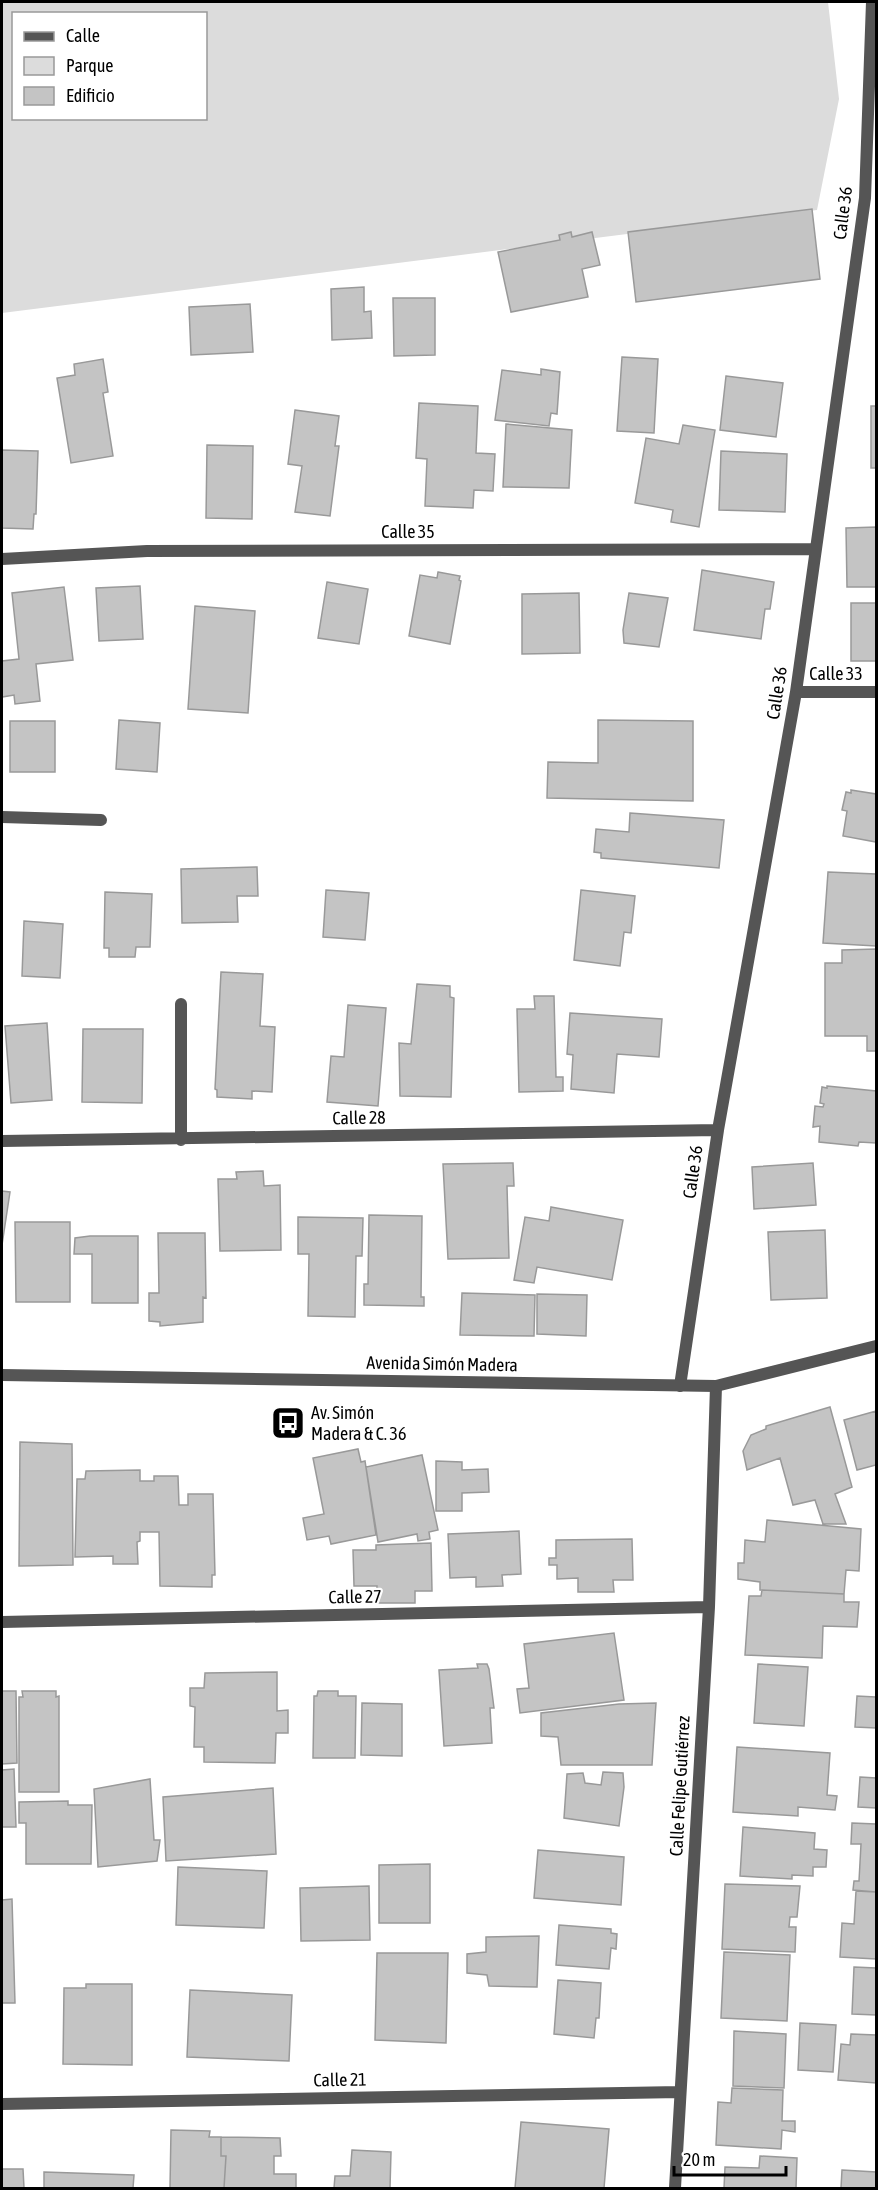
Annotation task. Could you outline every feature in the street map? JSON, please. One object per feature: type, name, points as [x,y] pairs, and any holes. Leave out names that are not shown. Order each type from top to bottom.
[{"type":"street","name":"Calle 36","points":[[680,1386],[718,1130],[796,692],[814,549],[865,198],[874,6]]},
{"type":"street","name":"Calle 35","points":[[2,559],[147,551],[814,549]]},
{"type":"street","name":"Calle 33","points":[[796,692],[876,692]]},
{"type":"street","points":[[2,817],[101,820]]},
{"type":"street","points":[[181,1004],[181,1140]]},
{"type":"street","name":"Calle 28","points":[[2,1141],[718,1130]]},
{"type":"street","name":"Avenida Simón Madera","points":[[2,1375],[716,1386],[876,1346]]},
{"type":"street","name":"Calle Felipe Gutiérrez","points":[[675,2188],[709,1607],[716,1386]]},
{"type":"street","name":"Calle 27","points":[[2,1622],[709,1607]]},
{"type":"street","name":"Calle 21","points":[[2,2104],[680,2092]]},
{"type":"green space","points":[[2,2],[828,2],[839,99],[817,210],[2,313]]},
{"type":"building","points":[[812,209],[820,279],[636,302],[628,232]]},
{"type":"building","points":[[571,232],[572,237],[592,232],[600,265],[582,269],[588,297],[511,312],[498,252],[560,240],[559,235]]},
{"type":"building","points":[[364,287],[364,312],[371,311],[372,338],[332,340],[331,289]]},
{"type":"building","points":[[393,298],[435,298],[435,355],[394,356]]},
{"type":"building","points":[[250,304],[253,352],[191,355],[189,307]]},
{"type":"building","points":[[622,357],[658,359],[654,433],[617,431]]},
{"type":"building","points":[[103,359],[108,392],[103,393],[113,456],[71,463],[57,378],[75,375],[74,364]]},
{"type":"building","points":[[541,369],[560,372],[557,414],[551,413],[549,426],[495,420],[502,370],[541,375]]},
{"type":"building","points":[[726,376],[783,383],[776,437],[720,430]]},
{"type":"building","points":[[419,403],[478,406],[476,453],[495,454],[493,491],[474,490],[473,508],[425,506],[427,459],[416,458]]},
{"type":"building","points":[[871,406],[876,406],[876,468],[871,468]]},
{"type":"building","points":[[295,410],[339,416],[335,446],[339,446],[330,516],[295,512],[302,466],[288,464]]},
{"type":"building","points":[[506,424],[572,430],[569,488],[503,487]]},
{"type":"building","points":[[683,425],[715,430],[699,527],[671,522],[673,510],[635,503],[646,438],[679,444]]},
{"type":"building","points":[[207,445],[253,446],[252,519],[206,518]]},
{"type":"building","points":[[2,450],[38,451],[36,514],[34,514],[33,529],[2,528]]},
{"type":"building","points":[[721,451],[787,454],[785,512],[719,510]]},
{"type":"building","points":[[876,527],[876,587],[847,587],[846,528]]},
{"type":"building","points":[[702,570],[774,582],[770,609],[765,609],[761,639],[694,630]]},
{"type":"building","points":[[438,572],[460,576],[461,581],[450,644],[409,636],[420,575],[437,578]]},
{"type":"building","points":[[327,582],[368,589],[359,644],[318,638]]},
{"type":"building","points":[[140,586],[143,639],[99,641],[96,588]]},
{"type":"building","points":[[64,587],[73,660],[36,664],[40,701],[15,704],[14,695],[2,697],[2,661],[19,659],[12,593]]},
{"type":"building","points":[[579,593],[580,653],[522,654],[522,594]]},
{"type":"building","points":[[629,593],[668,598],[659,647],[624,643],[623,630]]},
{"type":"building","points":[[851,603],[876,603],[876,661],[851,661]]},
{"type":"building","points":[[195,606],[255,611],[248,713],[188,709]]},
{"type":"building","points":[[119,720],[160,723],[157,772],[116,769]]},
{"type":"building","points":[[598,720],[693,721],[693,801],[547,798],[548,762],[598,763]]},
{"type":"building","points":[[10,721],[55,721],[55,772],[10,772]]},
{"type":"building","points":[[851,790],[876,794],[876,842],[843,836],[847,811],[842,810],[846,792],[851,793]]},
{"type":"building","points":[[630,813],[724,820],[719,868],[601,858],[601,853],[594,852],[596,829],[629,832]]},
{"type":"building","points":[[257,867],[258,896],[237,896],[238,922],[182,923],[181,869]]},
{"type":"building","points":[[828,872],[876,874],[876,946],[823,943]]},
{"type":"building","points":[[326,890],[369,893],[365,940],[323,937]]},
{"type":"building","points":[[581,890],[635,896],[631,933],[624,932],[620,966],[574,960]]},
{"type":"building","points":[[105,892],[152,894],[150,947],[136,947],[135,957],[109,957],[109,948],[104,948]]},
{"type":"building","points":[[24,921],[63,924],[60,978],[22,976]]},
{"type":"building","points":[[876,949],[876,1051],[867,1051],[867,1036],[825,1036],[825,963],[842,963],[842,950]]},
{"type":"building","points":[[221,972],[263,974],[260,1026],[275,1027],[272,1092],[252,1091],[252,1099],[217,1097],[215,1089]]},
{"type":"building","points":[[417,984],[450,986],[450,997],[454,998],[451,1097],[400,1096],[399,1043],[411,1044]]},
{"type":"building","points":[[534,996],[554,996],[556,1077],[563,1077],[563,1091],[519,1092],[517,1009],[535,1009]]},
{"type":"building","points":[[348,1005],[386,1008],[378,1106],[327,1102],[331,1056],[344,1057]]},
{"type":"building","points":[[570,1013],[662,1019],[659,1057],[617,1054],[614,1093],[571,1089],[573,1055],[567,1054]]},
{"type":"building","points":[[47,1023],[52,1100],[11,1103],[5,1026]]},
{"type":"building","points":[[83,1029],[143,1029],[142,1103],[82,1102]]},
{"type":"building","points":[[827,1086],[876,1091],[876,1143],[859,1142],[858,1146],[819,1142],[820,1126],[813,1127],[815,1106],[823,1107],[824,1104],[820,1103],[822,1087],[827,1088]]},
{"type":"building","points":[[513,1163],[514,1186],[507,1186],[509,1258],[448,1259],[443,1164]]},
{"type":"building","points":[[813,1163],[816,1205],[754,1209],[752,1167]]},
{"type":"building","points":[[263,1171],[264,1186],[280,1185],[281,1250],[220,1251],[218,1179],[237,1179],[236,1172]]},
{"type":"building","points":[[2,1191],[10,1192],[2,1245]]},
{"type":"building","points":[[551,1207],[623,1220],[612,1280],[537,1267],[534,1283],[514,1280],[525,1217],[549,1221]]},
{"type":"building","points":[[369,1215],[422,1216],[421,1297],[424,1297],[424,1306],[364,1305],[364,1284],[368,1284]]},
{"type":"building","points":[[298,1217],[363,1218],[362,1256],[356,1256],[355,1317],[308,1316],[309,1254],[298,1254]]},
{"type":"building","points":[[15,1222],[70,1222],[70,1302],[16,1302]]},
{"type":"building","points":[[825,1230],[827,1298],[771,1300],[768,1232]]},
{"type":"building","points":[[158,1233],[205,1233],[206,1298],[203,1297],[203,1322],[160,1326],[160,1322],[149,1321],[149,1293],[159,1293]]},
{"type":"building","points":[[138,1236],[138,1303],[92,1303],[92,1254],[74,1254],[75,1238]]},
{"type":"building","points":[[462,1293],[535,1295],[534,1336],[460,1335]]},
{"type":"building","points":[[537,1294],[587,1295],[586,1336],[537,1334]]},
{"type":"building","points":[[830,1407],[852,1487],[835,1494],[846,1524],[823,1524],[815,1500],[793,1505],[780,1458],[747,1470],[743,1451],[751,1435],[766,1429],[766,1426]]},
{"type":"building","points":[[876,1411],[876,1465],[857,1470],[844,1420]]},
{"type":"building","points":[[20,1442],[72,1444],[73,1565],[19,1566]]},
{"type":"building","points":[[358,1449],[361,1462],[365,1461],[376,1535],[331,1544],[329,1536],[307,1540],[303,1518],[324,1514],[313,1458]]},
{"type":"building","points":[[422,1455],[438,1530],[429,1532],[430,1539],[418,1541],[417,1534],[378,1542],[366,1467]]},
{"type":"building","points":[[436,1461],[462,1462],[462,1470],[488,1469],[489,1492],[462,1493],[462,1511],[436,1511]]},
{"type":"building","points":[[140,1470],[140,1481],[154,1481],[154,1476],[178,1476],[179,1505],[188,1505],[188,1494],[213,1494],[215,1575],[212,1575],[212,1587],[160,1586],[159,1532],[140,1532],[140,1541],[137,1542],[138,1564],[113,1564],[113,1556],[75,1557],[77,1479],[85,1479],[86,1471]]},
{"type":"building","points":[[767,1520],[861,1529],[859,1571],[846,1570],[844,1594],[760,1590],[760,1582],[738,1579],[738,1563],[744,1563],[745,1540],[765,1542]]},
{"type":"building","points":[[519,1531],[521,1574],[502,1575],[503,1586],[476,1587],[476,1577],[450,1578],[448,1534]]},
{"type":"building","points":[[632,1539],[633,1580],[613,1580],[614,1592],[578,1592],[578,1578],[557,1579],[557,1565],[549,1565],[549,1558],[556,1558],[556,1540]]},
{"type":"building","points":[[431,1543],[432,1591],[415,1591],[415,1603],[377,1603],[377,1586],[354,1586],[353,1550],[376,1550],[376,1545]]},
{"type":"building","points":[[762,1590],[844,1594],[844,1602],[859,1602],[857,1627],[823,1626],[822,1658],[745,1655],[749,1596],[761,1596]]},
{"type":"building","points":[[614,1633],[624,1700],[520,1713],[517,1689],[529,1688],[524,1644]]},
{"type":"building","points":[[477,1664],[487,1664],[489,1669],[494,1708],[490,1708],[492,1743],[444,1746],[439,1670],[478,1668]]},
{"type":"building","points":[[758,1664],[808,1667],[804,1726],[754,1723]]},
{"type":"building","points":[[277,1672],[277,1711],[288,1710],[288,1733],[276,1733],[275,1763],[204,1762],[204,1747],[194,1747],[195,1707],[190,1706],[190,1688],[204,1688],[205,1673]]},
{"type":"building","points":[[2,1691],[16,1691],[17,1763],[2,1764]]},
{"type":"building","points":[[22,1691],[56,1691],[56,1697],[59,1696],[59,1792],[19,1792],[19,1697],[23,1697]]},
{"type":"building","points":[[318,1691],[338,1691],[338,1696],[356,1696],[355,1758],[313,1758],[314,1696],[317,1696]]},
{"type":"building","points":[[857,1696],[876,1697],[876,1728],[855,1727]]},
{"type":"building","points":[[362,1703],[402,1704],[402,1756],[361,1755]]},
{"type":"building","points":[[656,1703],[652,1765],[561,1765],[558,1737],[541,1736],[541,1713],[619,1704]]},
{"type":"building","points":[[737,1747],[830,1753],[827,1795],[837,1796],[835,1810],[798,1807],[798,1816],[733,1812]]},
{"type":"building","points":[[14,1769],[16,1827],[2,1827],[2,1770]]},
{"type":"building","points":[[603,1772],[623,1773],[624,1787],[619,1826],[564,1818],[567,1774],[583,1773],[585,1783],[601,1785]]},
{"type":"building","points":[[860,1777],[876,1778],[876,1808],[858,1807]]},
{"type":"building","points":[[150,1779],[154,1840],[160,1840],[157,1861],[98,1867],[94,1789]]},
{"type":"building","points":[[273,1788],[276,1854],[166,1861],[163,1797]]},
{"type":"building","points":[[68,1801],[68,1805],[92,1805],[91,1864],[26,1864],[26,1823],[19,1823],[19,1802]]},
{"type":"building","points":[[852,1823],[876,1824],[876,1892],[853,1890],[854,1881],[859,1881],[861,1844],[851,1844]]},
{"type":"building","points":[[743,1827],[815,1833],[814,1849],[827,1850],[826,1867],[813,1867],[813,1876],[792,1875],[792,1879],[740,1876]]},
{"type":"building","points":[[538,1850],[624,1857],[621,1905],[534,1898]]},
{"type":"building","points":[[430,1864],[430,1923],[379,1923],[379,1865]]},
{"type":"building","points":[[178,1867],[267,1871],[264,1928],[176,1925]]},
{"type":"building","points":[[725,1884],[800,1886],[797,1917],[790,1917],[789,1927],[796,1927],[795,1952],[722,1949]]},
{"type":"building","points":[[369,1886],[370,1940],[301,1941],[300,1888]]},
{"type":"building","points":[[856,1891],[876,1892],[876,1959],[840,1957],[842,1923],[854,1924]]},
{"type":"building","points":[[12,1899],[15,2003],[2,2003],[2,1900]]},
{"type":"building","points":[[559,1925],[611,1929],[611,1933],[617,1934],[616,1949],[611,1948],[609,1969],[556,1965]]},
{"type":"building","points":[[539,1936],[537,1987],[489,1986],[487,1975],[467,1973],[467,1954],[486,1952],[486,1937]]},
{"type":"building","points":[[724,1952],[790,1955],[787,2021],[721,2018]]},
{"type":"building","points":[[377,1953],[448,1953],[446,2043],[375,2040]]},
{"type":"building","points":[[854,1967],[876,1968],[876,2015],[852,2014]]},
{"type":"building","points":[[558,1980],[601,1983],[599,2018],[596,2018],[594,2038],[554,2034]]},
{"type":"building","points":[[86,1984],[132,1984],[132,2065],[63,2064],[64,1988],[86,1988]]},
{"type":"building","points":[[190,1990],[292,1995],[289,2061],[187,2057]]},
{"type":"building","points":[[800,2023],[836,2025],[833,2072],[798,2070]]},
{"type":"building","points":[[734,2031],[786,2034],[784,2088],[733,2086]]},
{"type":"building","points":[[851,2034],[876,2035],[876,2083],[838,2080],[841,2044],[850,2045]]},
{"type":"building","points":[[732,2088],[783,2090],[782,2121],[795,2121],[795,2132],[782,2130],[781,2149],[716,2145],[718,2102],[731,2103]]},
{"type":"building","points":[[521,2122],[609,2129],[604,2188],[515,2188]]},
{"type":"building","points":[[171,2130],[210,2131],[209,2137],[221,2137],[221,2156],[226,2156],[224,2188],[170,2188]]},
{"type":"building","points":[[221,2137],[280,2138],[281,2156],[274,2156],[274,2174],[296,2174],[296,2188],[224,2188],[226,2156],[221,2156]]},
{"type":"building","points":[[352,2150],[391,2152],[390,2188],[334,2188],[335,2176],[350,2176]]},
{"type":"building","points":[[760,2156],[797,2158],[796,2188],[724,2188],[725,2167],[759,2168]]},
{"type":"building","points":[[2,2169],[23,2169],[24,2188],[2,2188]]},
{"type":"building","points":[[842,2170],[876,2172],[876,2188],[841,2188]]},
{"type":"building","points":[[44,2172],[134,2175],[133,2188],[44,2188]]},
{"type":"place","name":"Av. Simón Madera & C. 36","points":[[288,1423]]}]
